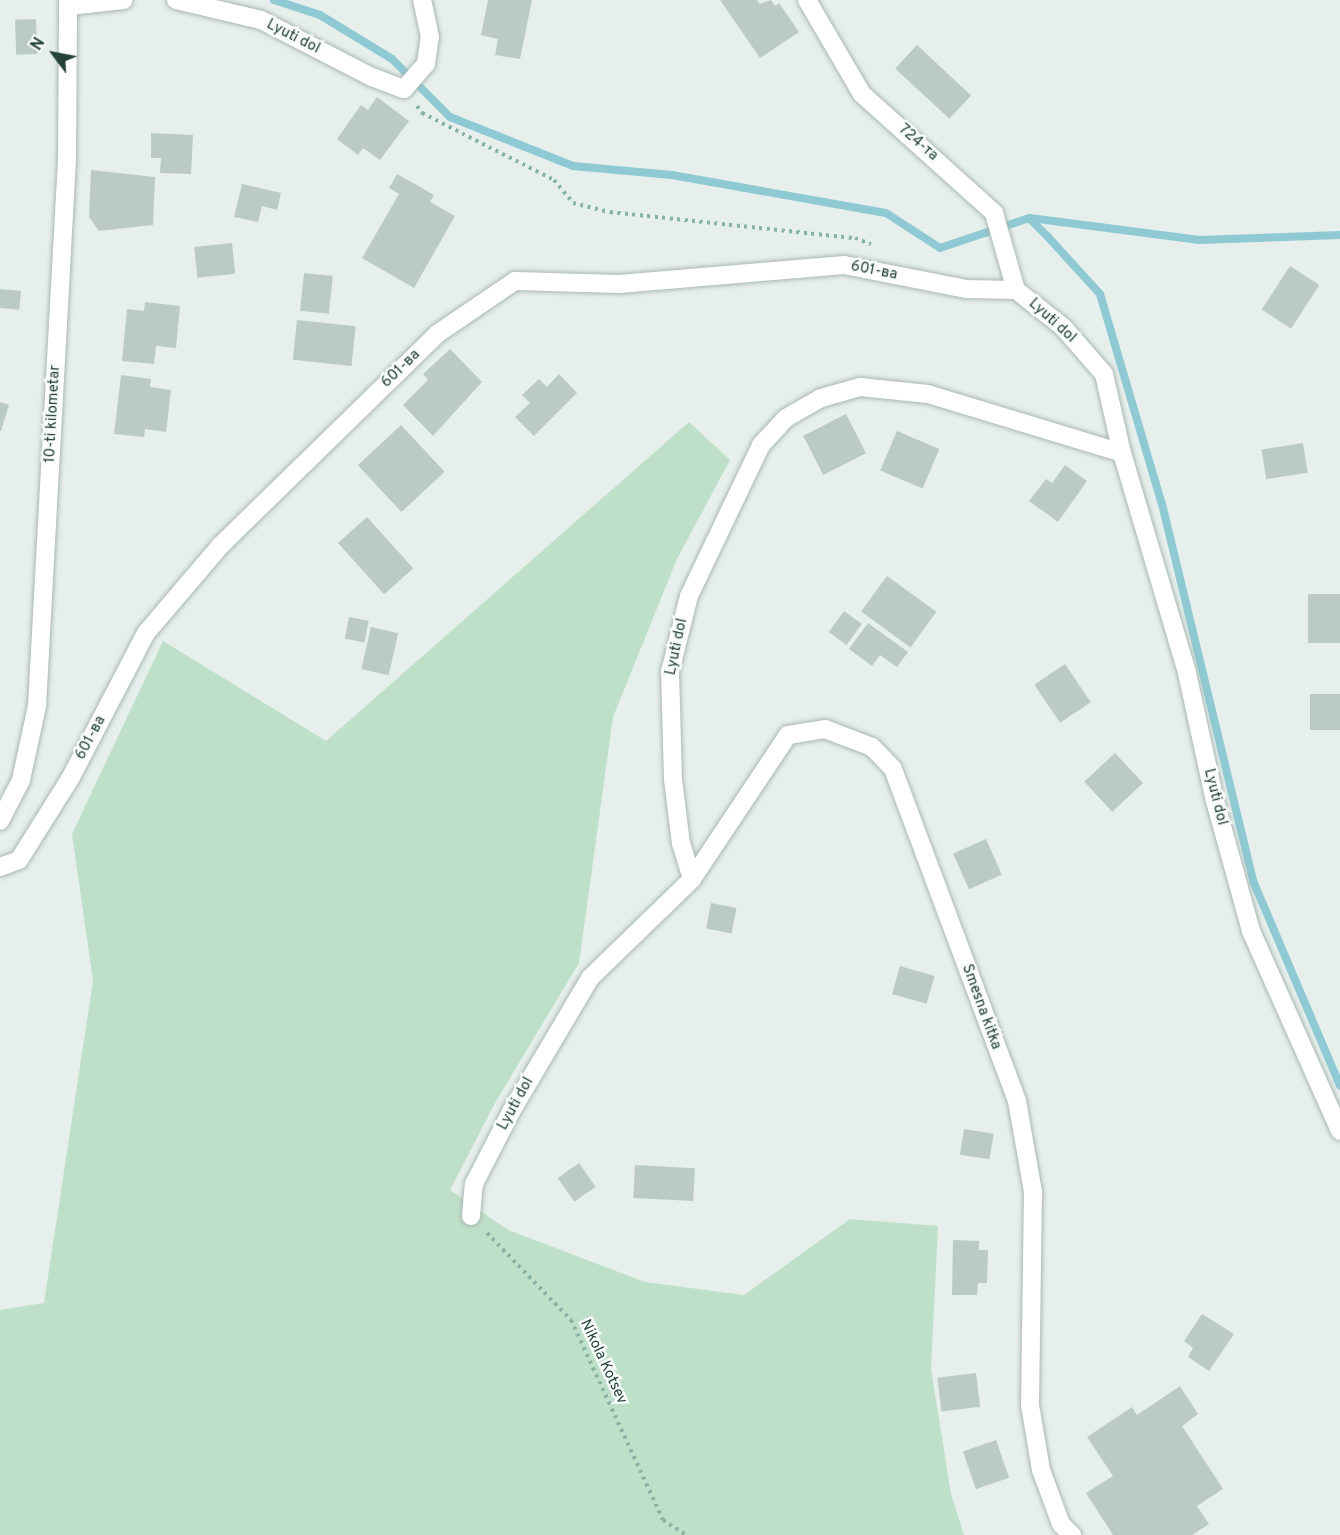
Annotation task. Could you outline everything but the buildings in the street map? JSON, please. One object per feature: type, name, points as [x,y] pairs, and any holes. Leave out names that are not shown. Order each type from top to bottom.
[{"type":"street","points":[[68,3],[124,0]]},
{"type":"street","name":"Lyuti dol","points":[[176,0],[261,20],[372,77],[404,89]]},
{"type":"street","points":[[404,89],[426,64],[430,37],[422,0]]},
{"type":"street","name":"724-та","points":[[807,0],[862,94],[994,213],[1016,290]]},
{"type":"street","name":"10-ti kilometar","points":[[0,821],[21,780],[37,706],[67,160],[68,3]]},
{"type":"street","name":"601-ва","points":[[0,867],[19,860],[65,786],[146,633],[220,546],[437,334],[515,281],[619,284],[844,265],[966,288],[1016,290]]},
{"type":"street","name":"Lyuti dol","points":[[1016,290],[1063,327],[1104,374],[1122,453],[1187,674],[1215,801],[1251,931],[1340,1131]]},
{"type":"street","name":"Lyuti dol","points":[[471,1216],[474,1184],[479,1173],[512,1110],[591,978],[692,879],[681,844],[673,779],[669,672],[689,596],[761,445],[786,417],[821,398],[860,387],[928,394],[1122,453]]},
{"type":"street","name":"Smesna kitka","points":[[692,879],[788,735],[825,729],[872,747],[893,770],[1017,1101],[1033,1192],[1030,1405],[1041,1470],[1061,1524],[1072,1535]]},
{"type":"path","points":[[404,89],[422,113],[554,180],[573,203],[610,212],[855,238],[877,247]]},
{"type":"path","name":"Nikola Kotsev","points":[[471,1216],[571,1320],[663,1520],[686,1535]]},
{"type":"green space","points":[[689,422],[730,460],[677,559],[613,717],[579,963],[495,1103],[450,1190],[508,1230],[645,1282],[744,1295],[850,1219],[938,1226],[931,1369],[951,1494],[964,1535],[0,1535],[0,1310],[44,1303],[93,981],[72,834],[163,641],[326,741]]},
{"type":"waterway","points":[[274,0],[320,15],[392,59],[450,117],[573,166],[672,175],[886,213],[940,248],[1029,218],[1048,237],[1100,294],[1162,504],[1254,883],[1340,1086]]},
{"type":"waterway","points":[[1030,218],[1200,240],[1340,235]]}]
